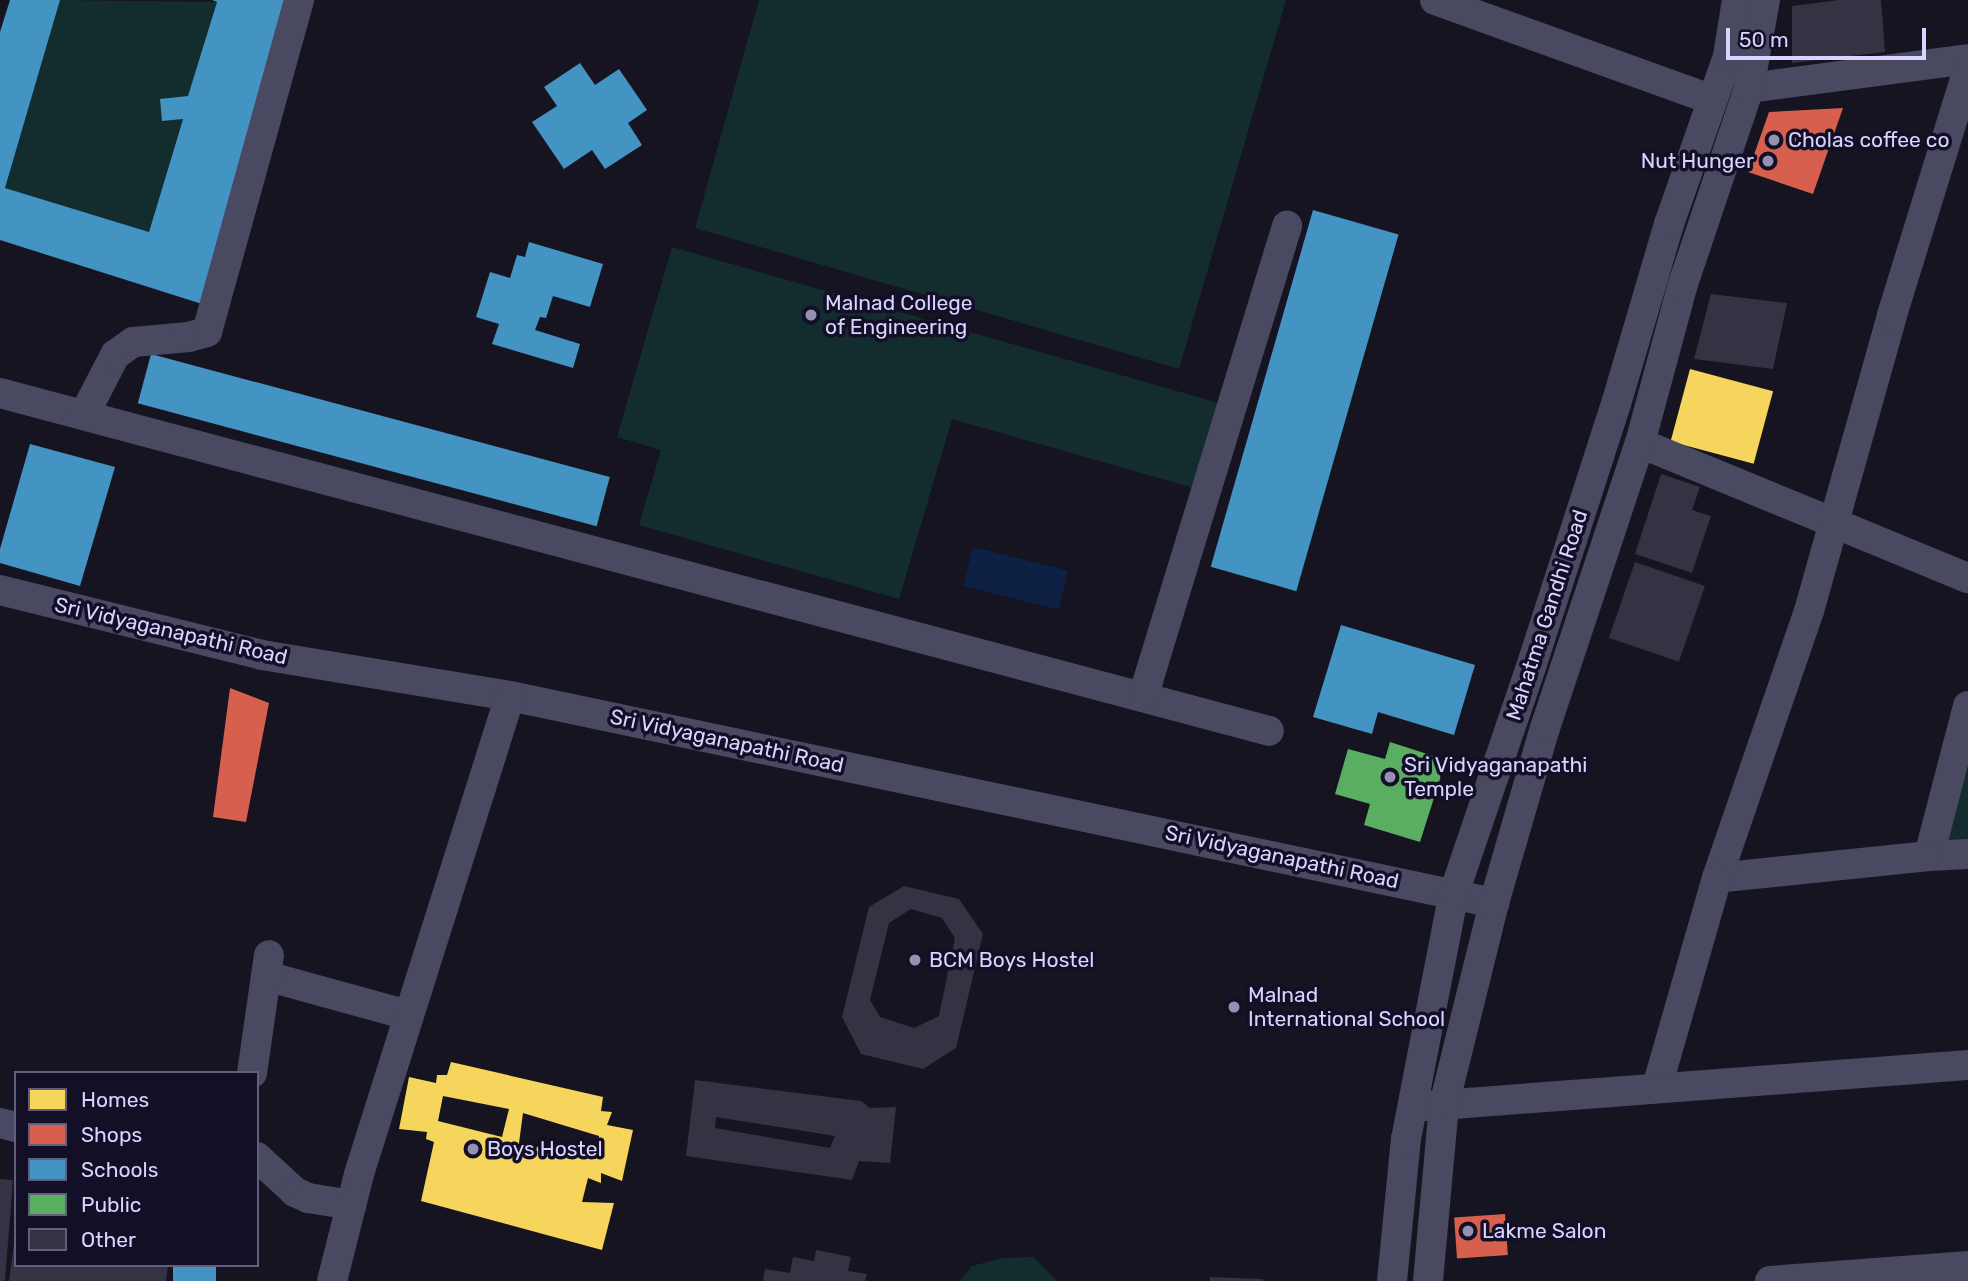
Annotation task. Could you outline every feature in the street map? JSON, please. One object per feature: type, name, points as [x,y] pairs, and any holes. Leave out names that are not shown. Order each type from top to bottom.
[{"type":"street","points":[[83,415],[115,355],[133,342],[189,337],[207,331],[299,0]]},
{"type":"street","points":[[1435,0],[1713,100]]},
{"type":"street","name":"Mahatma Gandhi Road","points":[[1392,1281],[1412,1108],[1454,893],[1616,404],[1669,225],[1728,56],[1737,0]]},
{"type":"street","name":"Mahatma Gandhi Road","points":[[1428,1281],[1444,1105],[1494,903],[1545,728],[1640,443],[1682,287],[1749,88],[1765,0]]},
{"type":"street","points":[[1749,88],[1968,59]]},
{"type":"street","points":[[1657,1087],[1717,878],[1809,611],[1892,315],[1968,70]]},
{"type":"street","points":[[1703,128],[1732,136]]},
{"type":"street","points":[[1143,697],[1287,225]]},
{"type":"street","points":[[0,393],[1269,731]]},
{"type":"street","points":[[1640,443],[1968,578]]},
{"type":"street","name":"Sri Vidyaganapathi Road","points":[[0,590],[262,655],[510,696],[1494,903]]},
{"type":"street","points":[[332,1281],[351,1205],[408,1016],[510,696]]},
{"type":"street","points":[[1929,856],[1968,706]]},
{"type":"street","points":[[1717,878],[1968,854]]},
{"type":"street","points":[[252,1071],[267,965],[408,1016]]},
{"type":"street","points":[[1412,1108],[1968,1065]]},
{"type":"street","points":[[259,1159],[295,1192],[308,1198],[351,1205]]},
{"type":"street","points":[[1770,1281],[1968,1266]]},
{"type":"green space","points":[[60,0],[217,2],[149,232],[5,188]]},
{"type":"green space","points":[[759,0],[1286,0],[1179,369],[695,228]]},
{"type":"green space","points":[[672,247],[1219,403],[1194,488],[952,419],[899,599],[639,525],[661,450],[617,437]]},
{"type":"green space","points":[[1968,767],[1968,840],[1946,841]]},
{"type":"green space","points":[[1034,1257],[1057,1281],[960,1281],[972,1266],[1002,1258]]},
{"type":"water","points":[[973,547],[1068,571],[1058,610],[963,586]]},
{"type":"building: Homes","points":[[1690,369],[1773,391],[1754,464],[1671,441]]},
{"type":"building: Homes","points":[[451,1062],[603,1097],[601,1111],[612,1112],[607,1125],[633,1130],[622,1181],[601,1173],[601,1183],[588,1178],[582,1202],[614,1203],[602,1250],[421,1201],[434,1142],[426,1139],[427,1132],[399,1129],[409,1077],[436,1083],[437,1075],[447,1075]],"holes":[[[443,1096],[509,1109],[502,1137],[438,1121]],[[523,1113],[599,1136],[596,1159],[519,1143]]]},
{"type":"building: Shops","points":[[1843,108],[1813,194],[1748,172],[1769,112]]},
{"type":"building: Shops","points":[[230,688],[269,703],[246,822],[213,817]]},
{"type":"building: Shops","points":[[1505,1214],[1508,1255],[1457,1258],[1454,1218]]},
{"type":"building: Schools","points":[[10,0],[60,0],[5,188],[149,232],[183,119],[162,121],[160,99],[188,96],[217,2],[212,0],[291,0],[202,304],[0,240],[0,32]]},
{"type":"building: Schools","points":[[580,63],[595,85],[619,69],[647,110],[628,123],[642,145],[605,169],[592,150],[564,169],[532,122],[557,106],[544,87]]},
{"type":"building: Schools","points":[[1313,210],[1399,235],[1296,591],[1211,567]]},
{"type":"building: Schools","points":[[529,242],[603,264],[590,307],[553,296],[546,318],[540,317],[535,330],[580,344],[573,368],[492,344],[499,324],[476,317],[490,272],[510,278],[517,255],[525,257]]},
{"type":"building: Schools","points":[[151,354],[610,477],[597,526],[138,403]]},
{"type":"building: Schools","points":[[30,444],[115,467],[80,586],[0,563],[0,549]]},
{"type":"building: Schools","points":[[1341,625],[1475,665],[1454,735],[1378,712],[1372,734],[1313,717]]},
{"type":"building: Schools","points":[[173,1267],[216,1267],[216,1281],[173,1281]]},
{"type":"building: Public","name":"Sri Vidyaganapathi Temple","points":[[1390,742],[1446,760],[1420,842],[1364,825],[1370,804],[1335,794],[1348,749],[1385,759]]},
{"type":"building: Other","points":[[1839,0],[1881,0],[1885,52],[1792,63],[1792,6]]},
{"type":"building: Other","points":[[1711,294],[1787,303],[1773,369],[1694,359]]},
{"type":"building: Other","points":[[1661,474],[1700,487],[1692,510],[1711,516],[1692,573],[1635,554]]},
{"type":"building: Other","points":[[1635,562],[1705,586],[1679,662],[1609,638]]},
{"type":"building: Other","points":[[904,886],[959,899],[983,934],[956,1048],[923,1069],[861,1054],[842,1017],[869,907]],"holes":[[[911,909],[942,918],[955,938],[939,1016],[914,1028],[880,1017],[870,1000],[889,923]]]},
{"type":"building: Other","points":[[695,1080],[861,1101],[870,1108],[896,1107],[890,1163],[859,1161],[852,1180],[686,1156]],"holes":[[[716,1117],[835,1136],[830,1148],[715,1128]]]},
{"type":"building: Other","points":[[0,1179],[13,1180],[5,1281],[0,1281]]},
{"type":"building: Other","points":[[14,1243],[14,1267],[168,1267],[166,1281],[9,1281]]},
{"type":"building: Other","points":[[816,1250],[851,1257],[848,1271],[867,1274],[865,1281],[763,1281],[765,1269],[790,1273],[793,1257],[814,1261]]},
{"type":"building: Other","points":[[1210,1277],[1263,1279],[1263,1281],[1210,1281]]},
{"type":"place","name":"Cholas coffee co","points":[[1774,140]]},
{"type":"place","name":"Nut Hunger","points":[[1768,161]]},
{"type":"place","name":"Malnad College of Engineering","points":[[811,315]]},
{"type":"place","name":"Sri Vidyaganapathi Temple","points":[[1390,777]]},
{"type":"place","name":"BCM Boys Hostel","points":[[915,960]]},
{"type":"place","name":"Malnad International School","points":[[1234,1007]]},
{"type":"place","name":"Boys Hostel","points":[[473,1149]]},
{"type":"place","name":"Lakme Salon","points":[[1468,1231]]}]
